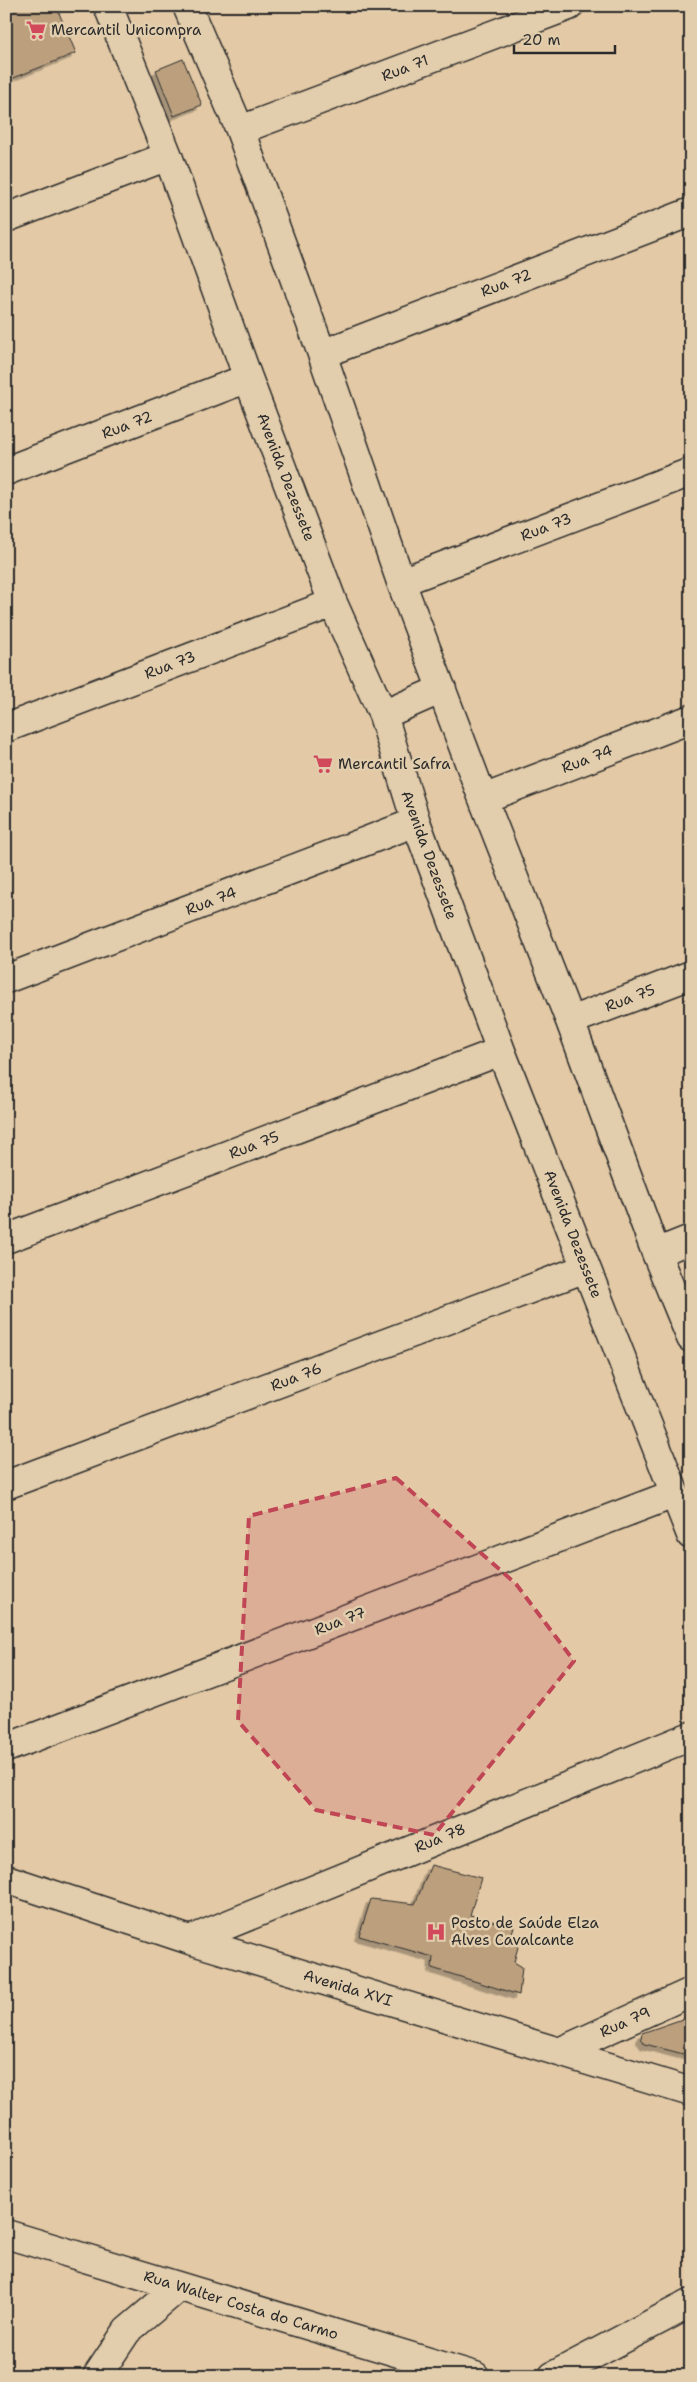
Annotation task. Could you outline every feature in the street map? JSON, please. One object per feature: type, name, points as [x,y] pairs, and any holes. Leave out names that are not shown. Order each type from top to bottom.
[{"type":"street","name":"Avenida Dezessete","points":[[108,6],[168,156],[248,378],[333,603],[383,715],[416,822],[501,1051],[691,1535]]},
{"type":"street","points":[[188,6],[240,130],[322,354],[401,582],[570,1021],[656,1253],[691,1338]]},
{"type":"street","name":"Rua 71","points":[[240,130],[569,6]]},
{"type":"street","points":[[6,218],[168,156]]},
{"type":"street","name":"Rua 72","points":[[322,354],[691,212]]},
{"type":"street","name":"Rua 72","points":[[6,471],[248,378]]},
{"type":"street","name":"Rua 73","points":[[401,582],[691,472]]},
{"type":"street","name":"Rua 73","points":[[6,728],[333,603]]},
{"type":"street","points":[[383,715],[442,688]]},
{"type":"street","name":"Rua 74","points":[[483,799],[691,719]]},
{"type":"street","name":"Rua 74","points":[[6,979],[416,822]]},
{"type":"street","name":"Rua 75","points":[[570,1021],[691,974]]},
{"type":"street","name":"Rua 75","points":[[6,1239],[501,1051]]},
{"type":"street","points":[[656,1253],[691,1239]]},
{"type":"street","name":"Rua 76","points":[[6,1485],[586,1268]]},
{"type":"street","name":"Rua 77","points":[[6,1748],[674,1494]]},
{"type":"street","name":"Rua 78","points":[[190,1940],[691,1736]]},
{"type":"street","name":"Avenida XVI","points":[[6,1879],[190,1940],[691,2092]]},
{"type":"street","name":"Rua 79","points":[[559,2052],[691,1992]]},
{"type":"street","name":"Rua Walter Costa do Carmo","points":[[6,2234],[475,2376]]},
{"type":"street","points":[[97,2376],[127,2331],[178,2287]]},
{"type":"street","points":[[553,2376],[691,2303]]},
{"type":"highlighted area","points":[[396,1478],[516,1584],[574,1661],[434,1835],[316,1810],[238,1721],[249,1516]]},
{"type":"building","name":"Mercantil Unicompra","points":[[6,6],[56,6],[76,53],[6,81]]},
{"type":"building","points":[[183,59],[202,105],[174,116],[156,70]]},
{"type":"building","name":"Posto de Saúde Elza Alves Cavalcante","points":[[431,1865],[481,1878],[470,1915],[514,1927],[508,1943],[519,1943],[514,1962],[522,1967],[519,1995],[432,1968],[433,1957],[359,1936],[371,1899],[415,1904]]},
{"type":"building","points":[[691,2016],[691,2056],[645,2044],[641,2038],[642,2033]]},
{"type":"place","name":"Mercantil Unicompra","points":[[36,30]]},
{"type":"place","name":"Mercantil Safra","points":[[323,764]]},
{"type":"place","name":"Posto de Saúde Elza Alves Cavalcante","points":[[436,1932]]}]
